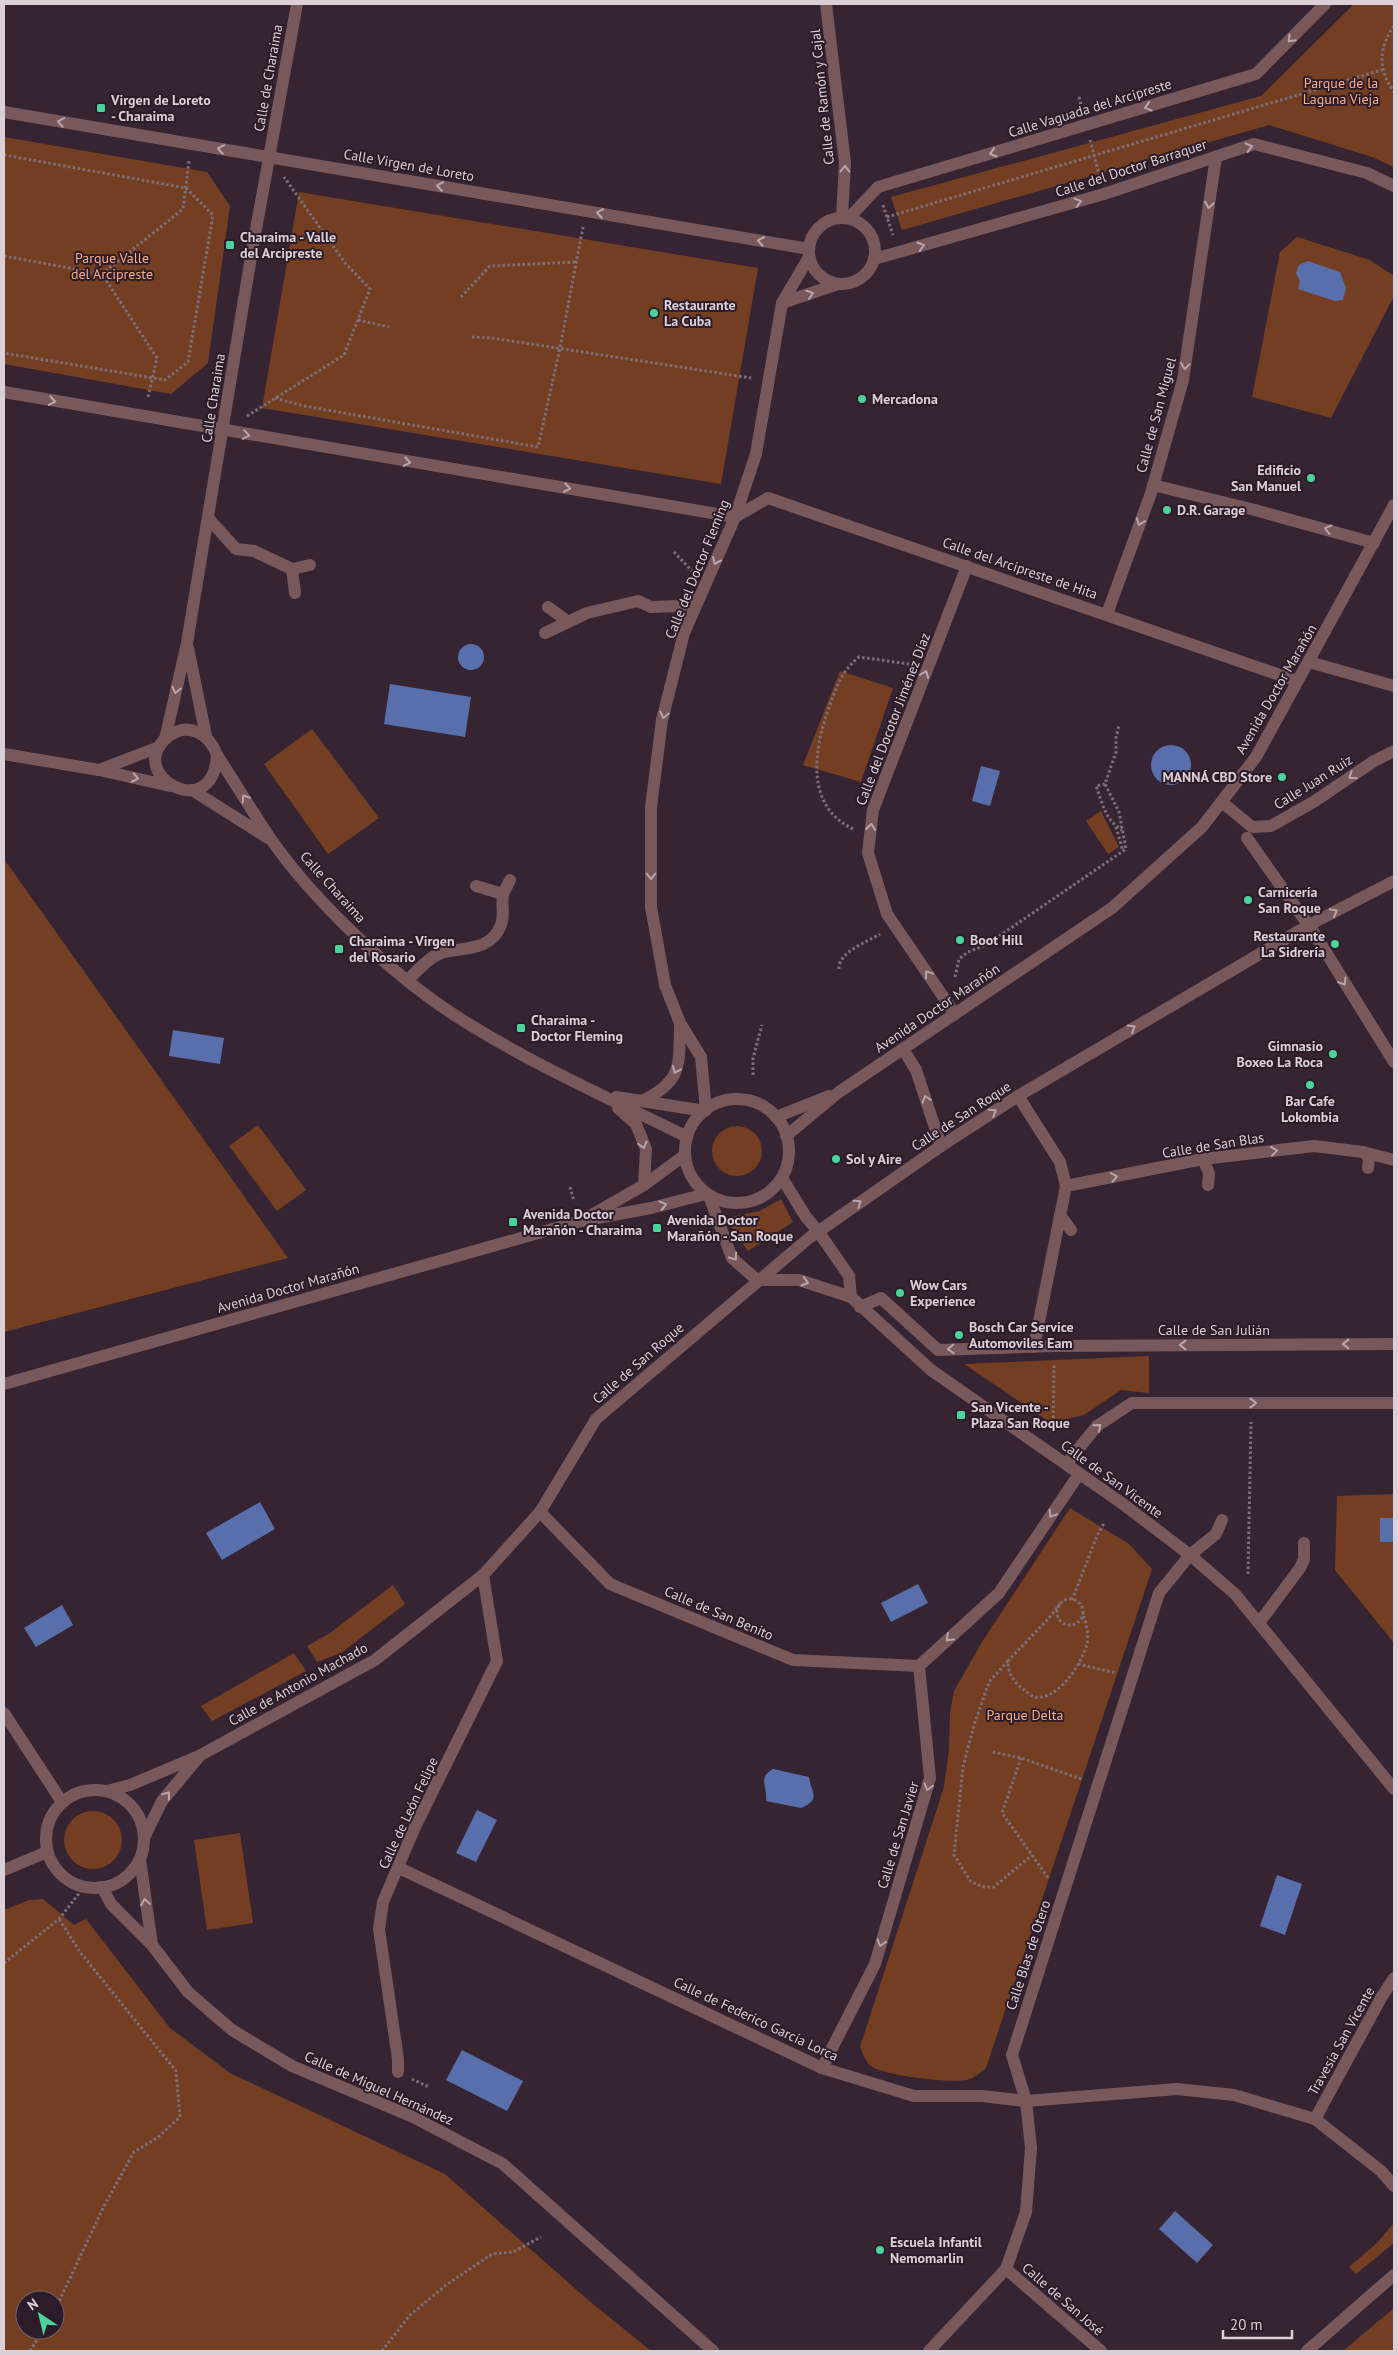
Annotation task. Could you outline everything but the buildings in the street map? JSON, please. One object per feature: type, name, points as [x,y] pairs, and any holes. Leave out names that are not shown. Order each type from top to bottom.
[{"type":"street","name":"Calle de Charaima","points":[[269,157],[297,4]]},
{"type":"street","name":"Calle de Ramón y Cajal","points":[[826,4],[845,163],[846,218]]},
{"type":"street","name":"Calle Vaguada del Arcipreste","points":[[846,218],[878,187],[1256,74],[1325,4]]},
{"type":"street","name":"Calle Virgen de Loreto","points":[[4,112],[586,210],[809,253]]},
{"type":"street","name":"Calle del Doctor Barraquer","points":[[874,259],[1104,194],[1254,144],[1367,173],[1394,186]]},
{"type":"street","name":"Calle Charaima","points":[[269,157],[187,643],[156,764],[164,780],[170,786],[180,790],[192,790],[271,839]]},
{"type":"street","name":"Calle de San Miguel","points":[[1107,614],[1153,485],[1183,380],[1216,157]]},
{"type":"street","points":[[782,303],[838,284],[856,281],[864,275],[874,259],[874,241],[865,226],[846,218],[830,220],[819,226],[812,236],[809,253],[813,267],[819,275],[828,281],[838,284]]},
{"type":"street","name":"Calle del Doctor Fleming","points":[[705,1110],[700,1058],[680,1023],[665,985],[651,907],[651,807],[662,720],[684,633],[736,517],[756,454],[782,303],[809,253]]},
{"type":"street","points":[[4,392],[736,517]]},
{"type":"street","points":[[1153,485],[1255,510],[1374,543]]},
{"type":"street","name":"Calle del Arcipreste de Hita","points":[[736,517],[768,498],[1297,681]]},
{"type":"street","name":"Avenida Doctor Marañón","points":[[786,1136],[839,1092],[1112,908],[1202,827],[1223,803],[1256,757],[1374,543],[1388,531],[1394,505]]},
{"type":"street","points":[[209,518],[236,549],[254,551],[292,569],[310,566]]},
{"type":"street","name":"Calle del Docotor Jiménez Díaz","points":[[955,1014],[887,914],[868,853],[873,810],[967,566]]},
{"type":"street","points":[[292,569],[295,593]]},
{"type":"street","points":[[546,633],[567,621],[587,613],[638,601],[651,607],[682,606],[700,596]]},
{"type":"street","points":[[548,607],[567,621]]},
{"type":"street","name":"Calle Charaima","points":[[187,643],[206,736]]},
{"type":"street","points":[[1309,662],[1394,686]]},
{"type":"street","points":[[99,770],[162,743],[174,733],[185,730],[196,731],[206,736],[213,745],[217,756],[212,778],[203,786],[192,790]]},
{"type":"street","name":"Calle Juan Ruiz","points":[[1223,803],[1252,827],[1271,826],[1315,801],[1374,761],[1394,751]]},
{"type":"street","points":[[4,754],[99,770],[170,786]]},
{"type":"street","name":"Calle Charaima","points":[[217,756],[271,839],[321,900],[354,934],[408,980],[454,1015],[509,1048],[687,1137]]},
{"type":"street","points":[[1247,838],[1308,924],[1394,1062]]},
{"type":"street","points":[[408,980],[424,964],[440,953],[469,950],[490,940],[501,926],[503,894],[510,880]]},
{"type":"street","name":"Calle de San Roque","points":[[540,1512],[596,1419],[757,1280],[818,1231],[941,1146],[1018,1096],[1308,924],[1394,880]]},
{"type":"street","points":[[476,886],[503,894]]},
{"type":"street","name":"Calle del Doctor Fleming","points":[[642,1101],[661,1092],[672,1080],[679,1066],[680,1023]]},
{"type":"street","points":[[903,1049],[916,1070],[941,1146]]},
{"type":"street","name":"Avenida Doctor Marañón","points":[[776,1117],[839,1092]]},
{"type":"street","name":"Calle Charaima","points":[[603,1095],[705,1110]]},
{"type":"street","name":"Calle Charaima","points":[[603,1095],[636,1124],[646,1149],[644,1185]]},
{"type":"street","points":[[1018,1096],[1060,1162],[1066,1186],[1034,1347]]},
{"type":"street","points":[[757,1280],[732,1258],[708,1195],[693,1180],[687,1168],[685,1155],[687,1137],[694,1122],[705,1110],[720,1102],[750,1101],[764,1107],[776,1117],[786,1136],[789,1150],[787,1165],[782,1178],[806,1217],[849,1276],[851,1297]]},
{"type":"street","name":"Calle de San Blas","points":[[1066,1186],[1202,1159],[1314,1146],[1363,1152],[1394,1160]]},
{"type":"street","points":[[1363,1152],[1369,1158],[1368,1168]]},
{"type":"street","name":"Avenida Doctor Marañón","points":[[581,1221],[644,1185],[685,1155]]},
{"type":"street","points":[[1202,1159],[1209,1173],[1208,1185]]},
{"type":"street","name":"Avenida Doctor Marañón","points":[[4,1384],[581,1221],[708,1195],[724,1202],[757,1199],[771,1190],[782,1178]]},
{"type":"street","points":[[1060,1215],[1071,1230]]},
{"type":"street","name":"Calle de San Vicente","points":[[757,1280],[799,1280],[851,1297],[931,1370],[1124,1504],[1190,1555],[1235,1594],[1394,1789]]},
{"type":"street","name":"Calle de San Julián","points":[[860,1307],[881,1298],[938,1350],[1034,1347],[1394,1344]]},
{"type":"street","points":[[1067,1464],[1097,1426],[1132,1403],[1394,1402]]},
{"type":"street","points":[[919,1666],[998,1593],[1079,1474]]},
{"type":"street","name":"Calle de Antonio Machado","points":[[107,1791],[130,1786],[199,1756],[374,1660],[483,1575],[540,1512]]},
{"type":"street","name":"Calle de San Benito","points":[[540,1512],[610,1584],[793,1660],[919,1666]]},
{"type":"street","points":[[1190,1555],[1216,1534],[1222,1520]]},
{"type":"street","points":[[1259,1623],[1300,1568],[1304,1560],[1304,1543]]},
{"type":"street","name":"Calle Blas de Otero","points":[[929,2351],[1006,2269],[1026,2212],[1031,2148],[1026,2101],[1012,2055],[1159,1594],[1190,1555]]},
{"type":"street","name":"Calle de León Felipe","points":[[398,2072],[398,2059],[379,1929],[383,1902],[415,1827],[497,1661],[483,1575]]},
{"type":"street","name":"Calle de San Javier","points":[[822,2068],[875,1964],[930,1778],[919,1666]]},
{"type":"street","points":[[4,1713],[62,1802]]},
{"type":"street","name":"Calle de Antonio Machado","points":[[144,1838],[162,1801],[199,1756]]},
{"type":"street","points":[[140,1858],[134,1868],[116,1883],[102,1887],[84,1887],[61,1875],[52,1864],[47,1852],[45,1838],[47,1825],[53,1812],[62,1802],[75,1793],[91,1789],[107,1791],[123,1798],[134,1809],[144,1838],[140,1858],[152,1946]]},
{"type":"street","points":[[4,1870],[47,1852]]},
{"type":"street","name":"Calle de Federico García Lorca","points":[[399,1868],[822,2068],[914,2096],[982,2096],[1026,2101],[1177,2089],[1234,2095],[1315,2119],[1381,2171],[1394,2186]]},
{"type":"street","name":"Calle de Miguel Hernández","points":[[102,1887],[110,1904],[152,1946],[188,1992],[232,2030],[292,2066],[413,2117],[503,2164],[713,2351]]},
{"type":"street","name":"Travesía San Vicente","points":[[1315,2119],[1381,1998],[1394,1978]]},
{"type":"street","name":"Calle de San José","points":[[1006,2269],[1101,2351]]},
{"type":"street","points":[[1307,2351],[1394,2275]]},
{"type":"path","points":[[1394,26],[1383,46],[1382,70],[1394,92]]},
{"type":"path","points":[[887,217],[1382,70]]},
{"type":"path","points":[[1079,96],[1083,111]]},
{"type":"path","points":[[1089,135],[1100,178]]},
{"type":"path","points":[[102,274],[183,209],[192,144]]},
{"type":"path","points":[[4,156],[186,188],[213,215],[188,362],[165,380],[4,353]]},
{"type":"path","points":[[224,431],[344,355],[370,289],[345,263],[269,157]]},
{"type":"path","points":[[882,201],[893,236]]},
{"type":"path","points":[[275,398],[304,406],[538,447],[560,348],[586,210]]},
{"type":"path","points":[[4,256],[102,274],[156,358],[148,397]]},
{"type":"path","points":[[461,297],[490,266],[576,262]]},
{"type":"path","points":[[358,320],[388,327]]},
{"type":"path","points":[[472,337],[492,338],[770,380]]},
{"type":"path","points":[[674,552],[692,572]]},
{"type":"path","points":[[858,831],[845,825],[835,816],[821,796],[815,772],[820,735],[839,679],[848,666],[859,657],[909,664]]},
{"type":"path","points":[[1119,725],[1116,738],[1116,752],[1105,784],[1119,812],[1126,849],[1123,851]]},
{"type":"path","points":[[1105,784],[1096,786],[1107,816],[1116,827],[1123,851]]},
{"type":"path","points":[[1116,827],[1122,830]]},
{"type":"path","name":"Avenida Doctor Marañón","points":[[955,977],[958,959],[968,952],[986,945],[1123,851]]},
{"type":"path","points":[[839,969],[843,956],[883,933]]},
{"type":"path","points":[[753,1075],[753,1058],[762,1025]]},
{"type":"path","points":[[570,1187],[574,1200]]},
{"type":"path","points":[[1052,1454],[1054,1356]]},
{"type":"path","points":[[1248,1574],[1251,1422]]},
{"type":"path","points":[[1072,1600],[1104,1523]]},
{"type":"path","points":[[1008,1661],[1008,1671],[1011,1678],[1036,1698],[1054,1694],[1078,1664],[1086,1644],[1087,1626],[1080,1604],[1072,1600],[1060,1604],[1048,1619],[1008,1661],[989,1682],[963,1767],[954,1856],[971,1882],[984,1887],[994,1887],[1032,1855]]},
{"type":"path","points":[[1060,1604],[1058,1616],[1066,1625],[1078,1623],[1083,1614]]},
{"type":"path","points":[[1078,1664],[1121,1674]]},
{"type":"path","points":[[993,1752],[1021,1758],[1086,1781]]},
{"type":"path","points":[[1021,1758],[1002,1813],[1052,1884]]},
{"type":"path","points":[[4,1963],[59,1919],[84,1887]]},
{"type":"path","points":[[59,1919],[80,1952],[176,2071],[180,2117],[157,2138],[134,2152],[104,2206],[64,2290]]},
{"type":"path","points":[[382,2351],[410,2315],[446,2285],[492,2254],[513,2252],[541,2237]]},
{"type":"path","points":[[30,2351],[37,2340]]},
{"type":"green space","name":"Parque de la Laguna Vieja","points":[[1354,4],[1394,4],[1394,167],[1372,157],[1269,125],[902,230],[891,197],[1261,96]]},
{"type":"green space","name":"Parque Valle del Arcipreste","points":[[4,137],[207,172],[230,206],[208,363],[171,394],[4,364]]},
{"type":"green space","points":[[299,192],[758,268],[721,484],[262,408]]},
{"type":"green space","points":[[1297,237],[1370,260],[1394,276],[1394,296],[1331,418],[1252,397],[1280,252]]},
{"type":"green space","points":[[840,671],[893,688],[861,782],[803,765]]},
{"type":"green space","points":[[312,729],[379,818],[328,854],[264,764]]},
{"type":"green space","points":[[1101,811],[1119,847],[1108,854],[1086,821]]},
{"type":"green space","points":[[4,859],[288,1258],[4,1332]]},
{"type":"green space","points":[[258,1125],[306,1190],[277,1211],[229,1146]]},
{"type":"green space","points":[[737,1126],[747,1128],[755,1133],[760,1141],[762,1151],[760,1161],[755,1169],[747,1174],[737,1176],[727,1174],[719,1169],[714,1161],[712,1151],[714,1141],[719,1133],[727,1128]]},
{"type":"green space","points":[[781,1199],[793,1222],[748,1251],[725,1218],[760,1211]]},
{"type":"green space","points":[[1149,1356],[1149,1393],[1121,1390],[1084,1415],[1051,1423],[964,1364]]},
{"type":"green space","points":[[1394,1494],[1394,1643],[1335,1570],[1337,1496]]},
{"type":"green space","name":"Parque Delta","points":[[1070,1508],[1129,1544],[1152,1569],[986,2068],[976,2076],[957,2081],[918,2078],[880,2070],[868,2063],[860,2047],[944,1787],[949,1750],[950,1713],[954,1691],[982,1642]]},
{"type":"green space","points":[[393,1585],[405,1604],[341,1653],[317,1662],[307,1646],[330,1633]]},
{"type":"green space","points":[[294,1653],[306,1671],[212,1721],[201,1706]]},
{"type":"green space","points":[[93,1811],[109,1816],[117,1824],[122,1840],[117,1856],[109,1864],[93,1869],[77,1864],[69,1856],[64,1840],[69,1824],[77,1816]]},
{"type":"green space","points":[[240,1833],[253,1923],[207,1930],[194,1840]]},
{"type":"green space","points":[[43,1899],[74,1925],[86,1919],[170,2028],[230,2073],[445,2174],[587,2299],[651,2351],[4,2351],[4,1910],[29,1900]]},
{"type":"green space","points":[[1394,2223],[1394,2243],[1356,2274],[1349,2267],[1377,2243]]},
{"type":"green space","points":[[1394,2308],[1394,2351],[1343,2351]]},
{"type":"water","points":[[1308,261],[1340,272],[1346,288],[1343,300],[1335,301],[1298,289],[1300,281],[1296,273],[1299,265]]},
{"type":"water","points":[[471,644],[480,648],[484,657],[480,666],[471,670],[462,666],[458,657],[462,648]]},
{"type":"water","points":[[390,684],[471,697],[465,737],[384,724]]},
{"type":"water","points":[[1171,745],[1185,751],[1191,765],[1185,779],[1171,785],[1157,779],[1151,765],[1157,751]]},
{"type":"water","points":[[981,766],[1000,771],[990,806],[972,801]]},
{"type":"water","points":[[173,1030],[224,1038],[220,1064],[169,1056]]},
{"type":"water","points":[[260,1502],[275,1529],[222,1560],[206,1533]]},
{"type":"water","points":[[1380,1518],[1394,1518],[1394,1542],[1380,1542]]},
{"type":"water","points":[[918,1584],[928,1603],[891,1622],[881,1603]]},
{"type":"water","points":[[62,1605],[73,1625],[36,1647],[24,1628]]},
{"type":"water","points":[[773,1769],[809,1777],[814,1795],[811,1802],[801,1808],[766,1801],[764,1779],[768,1772]]},
{"type":"water","points":[[477,1810],[497,1820],[476,1862],[456,1853]]},
{"type":"water","points":[[1277,1875],[1302,1884],[1285,1935],[1260,1926]]},
{"type":"water","points":[[462,2050],[523,2081],[507,2111],[446,2080]]},
{"type":"water","points":[[1175,2211],[1213,2245],[1197,2263],[1159,2229]]},
{"type":"place","name":"Virgen de Loreto - Charaima","points":[[101,108]]},
{"type":"place","name":"Charaima - Valle del Arcipreste","points":[[230,245]]},
{"type":"place","name":"Restaurante La Cuba","points":[[654,313]]},
{"type":"place","name":"Mercadona","points":[[862,399]]},
{"type":"place","name":"Edificio San Manuel","points":[[1311,478]]},
{"type":"place","name":"D.R. Garage","points":[[1167,510]]},
{"type":"place","name":"MANNÁ CBD Store","points":[[1282,777]]},
{"type":"place","name":"Carnicería San Roque","points":[[1248,900]]},
{"type":"place","name":"Boot Hill","points":[[960,940]]},
{"type":"place","name":"Restaurante La Sidrería","points":[[1335,944]]},
{"type":"place","name":"Charaima - Virgen del Rosario","points":[[339,949]]},
{"type":"place","name":"Charaima - Doctor Fleming","points":[[521,1028]]},
{"type":"place","name":"Gimnasio Boxeo La Roca","points":[[1333,1054]]},
{"type":"place","name":"Bar Cafe Lokombia","points":[[1310,1085]]},
{"type":"place","name":"Sol y Aire","points":[[836,1159]]},
{"type":"place","name":"Avenida Doctor Marañón - Charaima","points":[[513,1222]]},
{"type":"place","name":"Avenida Doctor Marañón - San Roque","points":[[657,1228]]},
{"type":"place","name":"Wow Cars Experience","points":[[900,1293]]},
{"type":"place","name":"Bosch Car Service Automoviles Eam","points":[[959,1335]]},
{"type":"place","name":"San Vicente - Plaza San Roque","points":[[961,1415]]},
{"type":"place","name":"Escuela Infantil Nemomarlin","points":[[880,2250]]}]
